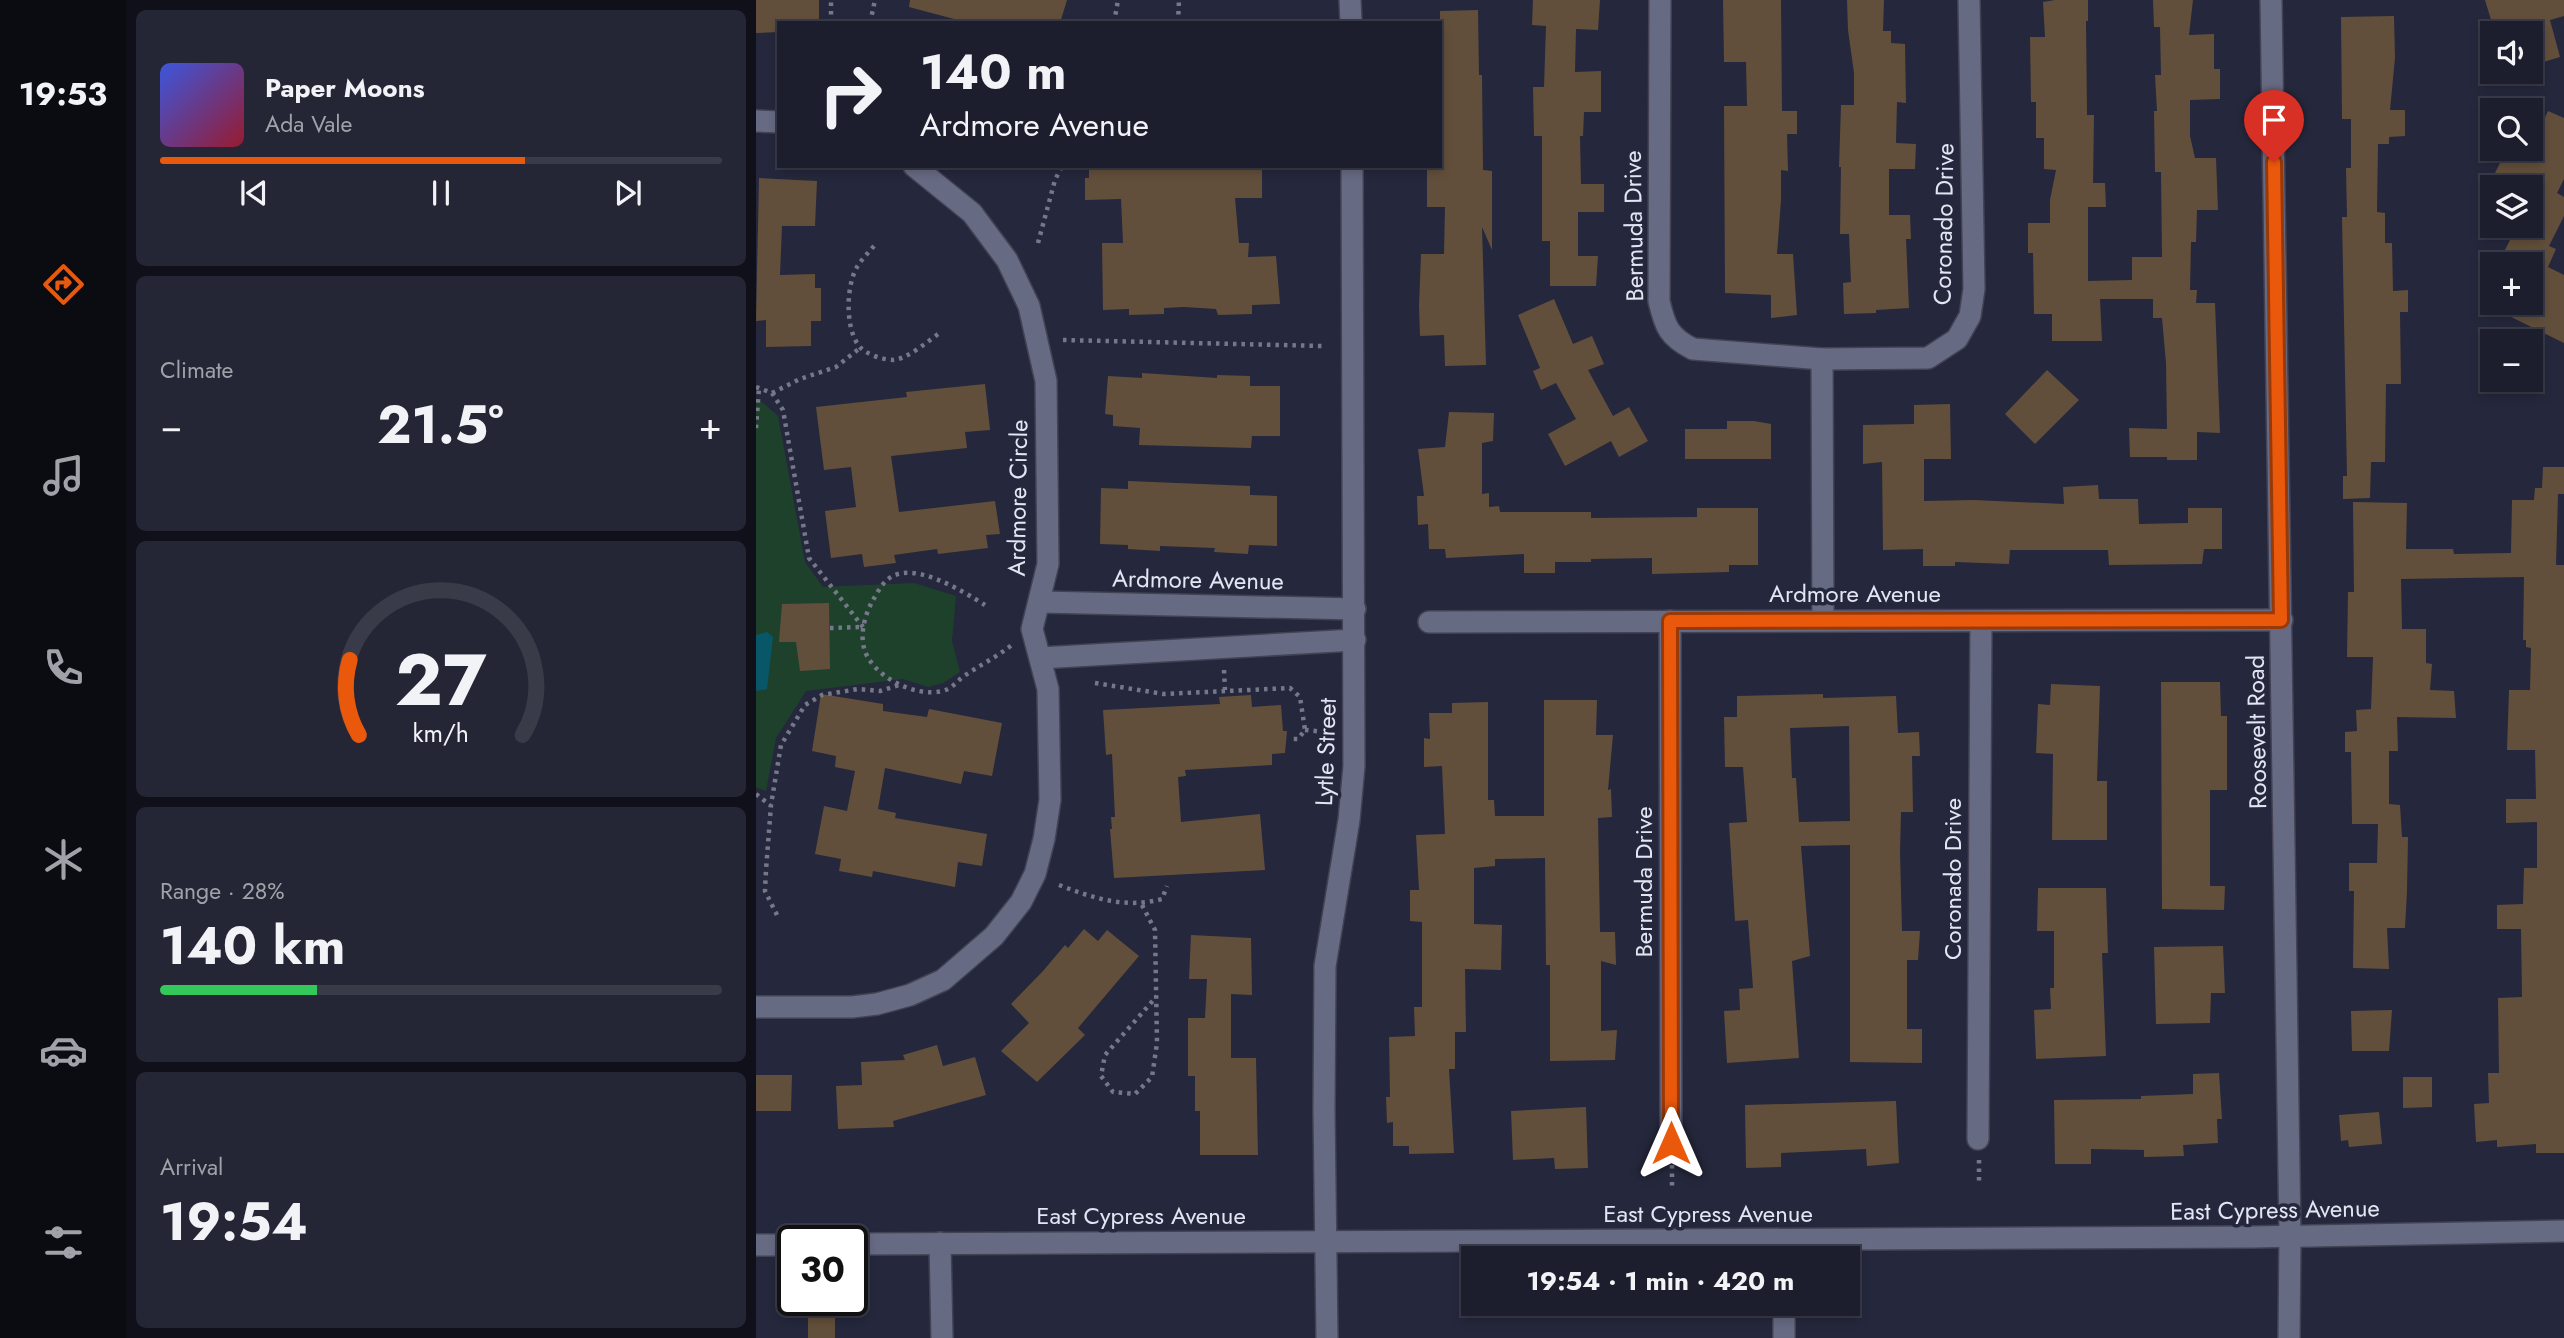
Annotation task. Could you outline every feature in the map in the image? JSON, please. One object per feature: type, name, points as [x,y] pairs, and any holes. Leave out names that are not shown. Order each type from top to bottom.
[{"type":"street","points":[[1350,0],[1351,21]]},
{"type":"street","name":"Bermuda Drive","points":[[1660,0],[1659,301],[1664,324],[1678,341],[1693,349],[1822,359]]},
{"type":"street","name":"Coronado Drive","points":[[1822,359],[1928,358],[1957,340],[1970,316],[1974,289],[1969,0]]},
{"type":"street","name":"Roosevelt Road","points":[[2271,0],[2290,1236],[2289,1338]]},
{"type":"street","points":[[756,121],[777,122]]},
{"type":"street","name":"Ardmore Circle","points":[[916,168],[972,213],[1007,260],[1029,306],[1046,381],[1048,564],[1032,629]]},
{"type":"street","name":"Lytle Street","points":[[1327,1338],[1325,966],[1349,820],[1354,766],[1352,168]]},
{"type":"street","points":[[1822,359],[1823,620]]},
{"type":"street","name":"Ardmore Avenue","points":[[1040,602],[1355,608]]},
{"type":"street","name":"Ardmore Avenue","points":[[1429,622],[2281,620]]},
{"type":"street","name":"Bermuda Drive","points":[[1670,621],[1671,1143]]},
{"type":"street","name":"Coronado Drive","points":[[1978,1139],[1981,621]]},
{"type":"street","points":[[756,1007],[852,1007],[877,1004],[910,995],[943,980],[994,936],[1021,902],[1035,874],[1050,800],[1048,689],[1032,629]]},
{"type":"street","points":[[1040,658],[1355,640]]},
{"type":"street","name":"East Cypress Avenue","points":[[1860,1247],[2564,1231]]},
{"type":"street","name":"East Cypress Avenue","points":[[868,1244],[1326,1241],[1612,1246]]},
{"type":"street","points":[[940,1243],[942,1338]]},
{"type":"street","points":[[756,1245],[777,1245]]},
{"type":"street","points":[[1784,1316],[1784,1338]]},
{"type":"path","points":[[831,0],[831,21]]},
{"type":"path","points":[[870,21],[875,0]]},
{"type":"path","points":[[1178,21],[1179,0]]},
{"type":"path","points":[[1115,21],[1120,1]]},
{"type":"path","points":[[1038,243],[1055,180],[1061,168]]},
{"type":"path","points":[[874,246],[856,268],[851,286],[850,314],[853,334],[860,348],[877,357],[895,360],[941,332]]},
{"type":"path","points":[[1063,340],[1323,346]]},
{"type":"path","points":[[772,393],[800,379],[836,367],[860,348]]},
{"type":"path","points":[[758,387],[772,393],[783,410],[810,558],[863,628]]},
{"type":"path","points":[[756,428],[760,397],[758,387]]},
{"type":"path","points":[[985,605],[950,583],[926,576],[904,574],[888,579],[871,603],[863,628],[864,649],[874,666],[899,684],[921,691],[940,692],[951,688],[963,677],[993,660],[1032,629]]},
{"type":"path","points":[[830,628],[863,628]]},
{"type":"path","points":[[1223,661],[1225,690]]},
{"type":"path","points":[[1095,683],[1164,694],[1290,688],[1300,697],[1305,730],[1298,739],[1291,740]]},
{"type":"path","points":[[777,915],[765,891],[771,805],[781,745],[805,705],[822,695],[858,689],[880,691],[899,684]]},
{"type":"path","points":[[1305,730],[1325,732]]},
{"type":"path","points":[[756,794],[771,805]]},
{"type":"path","points":[[1059,885],[1098,900],[1142,905],[1162,899],[1167,886]]},
{"type":"path","points":[[1142,905],[1154,930],[1157,996],[1157,1043],[1152,1077],[1135,1094],[1113,1092],[1101,1076],[1105,1055],[1157,996]]},
{"type":"green space","points":[[756,400],[778,416],[805,562],[823,587],[914,583],[956,596],[952,641],[960,672],[943,683],[928,687],[903,679],[806,691],[776,738],[766,791],[756,787]]},
{"type":"water","points":[[767,632],[773,637],[767,689],[756,691],[756,635]]},
{"type":"building","points":[[756,0],[819,0],[819,21],[777,21],[777,32],[756,33]]},
{"type":"building","points":[[910,0],[1067,0],[1061,21],[962,21],[909,7]]},
{"type":"building","points":[[1533,0],[1600,0],[1598,30],[1576,29],[1575,72],[1601,71],[1601,112],[1584,112],[1583,136],[1580,136],[1581,184],[1604,184],[1604,212],[1578,212],[1578,256],[1598,256],[1596,286],[1550,286],[1550,241],[1542,241],[1542,136],[1534,136],[1533,87],[1544,87],[1546,26],[1532,25]]},
{"type":"building","points":[[1723,0],[1781,0],[1782,111],[1797,111],[1797,134],[1787,134],[1788,171],[1781,170],[1777,254],[1793,254],[1797,315],[1771,318],[1771,295],[1725,293],[1724,106],[1747,106],[1746,62],[1724,62]]},
{"type":"building","points":[[1847,0],[1884,0],[1883,31],[1891,31],[1891,43],[1905,44],[1906,103],[1897,102],[1896,143],[1916,144],[1915,169],[1889,169],[1889,215],[1910,215],[1911,239],[1906,239],[1909,308],[1876,310],[1876,313],[1844,314],[1843,283],[1851,282],[1849,234],[1840,234],[1841,105],[1854,105],[1854,73]]},
{"type":"building","points":[[2088,0],[2087,115],[2094,115],[2093,183],[2105,183],[2106,207],[2088,207],[2088,281],[2132,280],[2132,257],[2162,257],[2161,172],[2155,172],[2154,111],[2157,111],[2155,75],[2161,75],[2160,27],[2154,27],[2153,0],[2193,0],[2189,35],[2214,34],[2214,69],[2220,69],[2220,99],[2190,100],[2190,136],[2195,158],[2216,158],[2218,210],[2197,210],[2196,242],[2191,242],[2190,290],[2197,290],[2196,303],[2215,303],[2220,433],[2197,432],[2197,460],[2130,457],[2129,428],[2167,429],[2162,318],[2153,318],[2153,299],[2100,299],[2102,341],[2052,341],[2052,314],[2034,314],[2033,253],[2028,253],[2028,223],[2050,223],[2050,200],[2056,170],[2044,169],[2044,138],[2036,138],[2036,102],[2031,102],[2030,37],[2045,37],[2043,2]]},
{"type":"building","points":[[2485,0],[2564,0],[2564,16],[2550,20],[2560,57],[2543,62],[2543,21],[2491,21]]},
{"type":"building","points":[[1478,10],[1483,170],[1492,171],[1492,250],[1482,227],[1486,365],[1445,366],[1444,335],[1420,336],[1421,254],[1444,254],[1445,207],[1427,207],[1427,168],[1442,168],[1443,69],[1440,11]]},
{"type":"building","points":[[2394,16],[2395,58],[2390,110],[2405,110],[2405,136],[2389,137],[2389,144],[2378,144],[2377,212],[2385,213],[2385,243],[2392,243],[2393,291],[2408,290],[2408,312],[2400,312],[2401,384],[2386,384],[2385,462],[2371,462],[2370,498],[2343,499],[2343,476],[2347,476],[2342,217],[2347,217],[2346,168],[2351,168],[2351,119],[2342,119],[2341,17]]},
{"type":"building","points":[[2548,111],[2564,118],[2564,179],[2557,193],[2564,197],[2564,216],[2549,246],[2556,249],[2548,267],[2564,275],[2564,343],[2543,333],[2543,329],[2536,329],[2507,315],[2543,315],[2543,252],[2504,252],[2511,238],[2543,238],[2543,175],[2494,175],[2501,161],[2543,161],[2543,121]]},
{"type":"building","points":[[1089,168],[1262,168],[1262,198],[1235,198],[1239,243],[1249,243],[1248,257],[1276,256],[1280,304],[1252,305],[1252,314],[1218,315],[1216,309],[1184,307],[1164,308],[1164,314],[1129,315],[1129,309],[1103,310],[1102,243],[1123,243],[1121,199],[1085,200],[1085,178],[1089,178]]},
{"type":"building","points":[[759,178],[817,181],[815,226],[782,226],[780,275],[815,274],[815,288],[821,288],[821,321],[811,321],[811,346],[766,347],[766,320],[756,321]]},
{"type":"building","points":[[1554,299],[1573,344],[1592,336],[1604,364],[1588,370],[1613,416],[1629,407],[1648,441],[1619,457],[1611,441],[1565,466],[1548,434],[1576,419],[1556,383],[1541,390],[1533,371],[1540,368],[1518,315]]},
{"type":"building","points":[[2047,370],[2079,400],[2035,444],[2005,414]]},
{"type":"building","points":[[1142,373],[1217,378],[1217,375],[1250,376],[1250,386],[1280,386],[1280,436],[1252,436],[1251,448],[1139,445],[1140,428],[1113,426],[1113,415],[1105,414],[1108,376],[1142,378]]},
{"type":"building","points":[[985,384],[990,430],[965,432],[967,448],[891,456],[899,512],[995,501],[1000,534],[986,535],[988,548],[938,554],[937,549],[894,555],[896,563],[864,567],[862,554],[831,558],[825,511],[856,507],[851,467],[824,470],[816,407],[907,397],[906,392]]},
{"type":"building","points":[[1950,404],[1951,459],[1924,459],[1924,501],[2064,504],[2063,487],[2098,485],[2099,499],[2138,499],[2139,524],[2188,523],[2188,508],[2222,508],[2222,549],[2204,549],[2202,564],[2109,565],[2108,550],[2010,550],[2009,564],[1955,562],[1955,566],[1923,566],[1923,549],[1883,550],[1882,462],[1863,464],[1863,425],[1914,424],[1914,405]]},
{"type":"building","points":[[1449,412],[1494,413],[1493,441],[1482,443],[1482,494],[1489,493],[1489,507],[1499,506],[1500,512],[1591,512],[1591,518],[1697,517],[1697,508],[1758,508],[1758,565],[1729,565],[1729,572],[1652,574],[1652,558],[1591,559],[1591,562],[1555,562],[1555,573],[1524,573],[1524,554],[1446,558],[1445,549],[1429,549],[1428,524],[1418,525],[1417,496],[1424,496],[1418,449],[1445,447]]},
{"type":"building","points":[[1727,421],[1771,424],[1771,459],[1685,459],[1685,429],[1727,429]]},
{"type":"building","points":[[2543,467],[2564,467],[2564,494],[2558,494],[2556,565],[2564,565],[2564,1153],[2536,1153],[2536,1144],[2497,1147],[2497,1140],[2476,1142],[2474,1104],[2489,1103],[2488,1073],[2499,1073],[2498,998],[2522,997],[2521,929],[2497,929],[2497,905],[2523,904],[2524,868],[2537,868],[2537,822],[2506,823],[2506,799],[2536,799],[2535,750],[2507,750],[2509,690],[2530,690],[2531,648],[2526,647],[2526,640],[2523,640],[2524,577],[2401,579],[2402,629],[2426,629],[2426,663],[2432,664],[2430,690],[2454,691],[2456,718],[2397,717],[2398,751],[2389,751],[2389,804],[2400,805],[2402,837],[2408,837],[2407,891],[2405,928],[2387,928],[2389,969],[2353,968],[2354,891],[2349,891],[2349,863],[2377,863],[2378,824],[2352,824],[2351,752],[2345,752],[2345,732],[2357,731],[2356,710],[2371,709],[2373,657],[2347,657],[2348,592],[2354,592],[2353,502],[2407,503],[2406,549],[2453,549],[2454,554],[2511,553],[2512,500],[2534,500],[2535,488],[2542,488]]},
{"type":"building","points":[[1128,481],[1250,486],[1250,495],[1277,496],[1277,546],[1249,545],[1248,554],[1214,552],[1215,548],[1160,546],[1160,551],[1128,549],[1128,545],[1100,544],[1101,488],[1128,489]]},
{"type":"building","points":[[829,603],[830,669],[800,671],[796,642],[779,642],[782,604]]},
{"type":"building","points":[[2161,682],[2220,682],[2221,716],[2227,716],[2227,790],[2210,790],[2210,886],[2225,886],[2224,910],[2162,909]]},
{"type":"building","points":[[2051,684],[2100,686],[2097,781],[2107,781],[2107,840],[2052,840],[2053,754],[2036,753],[2038,704],[2050,705]]},
{"type":"building","points":[[821,694],[883,704],[883,711],[927,717],[929,709],[1002,723],[992,776],[964,771],[961,784],[885,768],[878,809],[896,813],[895,818],[987,834],[982,866],[958,862],[955,887],[873,871],[872,877],[839,871],[841,859],[815,854],[824,806],[847,811],[855,771],[835,767],[836,756],[812,751]]},
{"type":"building","points":[[1251,695],[1252,707],[1281,705],[1283,731],[1287,731],[1285,753],[1272,754],[1272,765],[1185,770],[1186,776],[1178,777],[1181,822],[1260,814],[1265,870],[1114,878],[1110,829],[1111,817],[1115,817],[1112,754],[1106,755],[1103,710],[1220,704],[1219,697]]},
{"type":"building","points":[[1737,696],[1896,696],[1898,733],[1919,732],[1920,756],[1912,756],[1913,812],[1901,812],[1900,852],[1902,931],[1920,931],[1918,960],[1907,960],[1907,1029],[1922,1029],[1922,1063],[1850,1062],[1850,845],[1801,846],[1810,956],[1792,961],[1799,1058],[1727,1063],[1724,1011],[1740,1010],[1739,989],[1753,988],[1748,920],[1735,921],[1729,823],[1747,822],[1743,767],[1725,767],[1724,717],[1737,717]],"holes":[[[1849,726],[1850,821],[1799,822],[1796,778],[1792,778],[1790,728]]]},
{"type":"building","points":[[1544,700],[1597,700],[1596,735],[1613,735],[1608,790],[1611,789],[1612,817],[1598,818],[1600,932],[1615,932],[1616,965],[1601,961],[1601,1031],[1617,1030],[1615,1060],[1550,1061],[1550,965],[1546,965],[1545,858],[1495,859],[1495,866],[1474,868],[1474,924],[1502,925],[1501,970],[1465,969],[1466,1032],[1455,1032],[1455,1069],[1449,1069],[1454,1153],[1409,1154],[1409,1146],[1393,1146],[1393,1122],[1387,1123],[1386,1097],[1390,1097],[1389,1037],[1415,1036],[1414,1007],[1422,1007],[1422,922],[1410,921],[1410,890],[1419,890],[1416,835],[1445,834],[1442,766],[1424,767],[1424,738],[1430,739],[1429,713],[1452,713],[1452,703],[1488,702],[1488,800],[1494,800],[1495,816],[1544,816]]},
{"type":"building","points":[[2038,888],[2106,888],[2108,953],[2102,953],[2106,1056],[2036,1059],[2034,1010],[2051,1009],[2050,988],[2054,988],[2054,931],[2037,931]]},
{"type":"building","points":[[1084,929],[1098,941],[1107,930],[1139,956],[1078,1028],[1085,1035],[1037,1082],[1001,1051],[1029,1023],[1011,1004],[1065,945],[1068,948]]},
{"type":"building","points":[[1191,935],[1251,938],[1252,995],[1231,994],[1231,1058],[1256,1058],[1258,1155],[1200,1155],[1200,1111],[1195,1111],[1195,1076],[1188,1076],[1188,1018],[1205,1018],[1207,979],[1189,979]]},
{"type":"building","points":[[2223,946],[2225,993],[2211,993],[2210,1023],[2156,1024],[2154,947]]},
{"type":"building","points":[[2392,1010],[2389,1051],[2352,1051],[2351,1011]]},
{"type":"building","points":[[937,1045],[943,1066],[975,1057],[986,1095],[893,1121],[894,1127],[838,1129],[836,1086],[862,1085],[861,1062],[905,1060],[903,1055]]},
{"type":"building","points":[[2219,1073],[2222,1119],[2217,1119],[2218,1143],[2183,1145],[2184,1156],[2144,1157],[2144,1150],[2091,1149],[2091,1164],[2055,1164],[2054,1100],[2141,1099],[2141,1096],[2193,1094],[2193,1074]]},
{"type":"building","points":[[756,1075],[792,1075],[791,1111],[756,1111]]},
{"type":"building","points":[[2403,1077],[2432,1077],[2432,1107],[2403,1108]]},
{"type":"building","points":[[1896,1101],[1899,1163],[1867,1166],[1866,1149],[1781,1153],[1781,1167],[1746,1168],[1745,1105]]},
{"type":"building","points":[[1586,1107],[1588,1168],[1555,1169],[1554,1158],[1513,1160],[1511,1111]]},
{"type":"building","points":[[2379,1112],[2382,1144],[2349,1147],[2348,1140],[2341,1141],[2339,1115]]},
{"type":"building","points":[[808,1316],[835,1316],[835,1338],[808,1338]]},
{"type":"route","points":[[1671,1143],[1670,621],[2281,620],[2274,162]]}]
